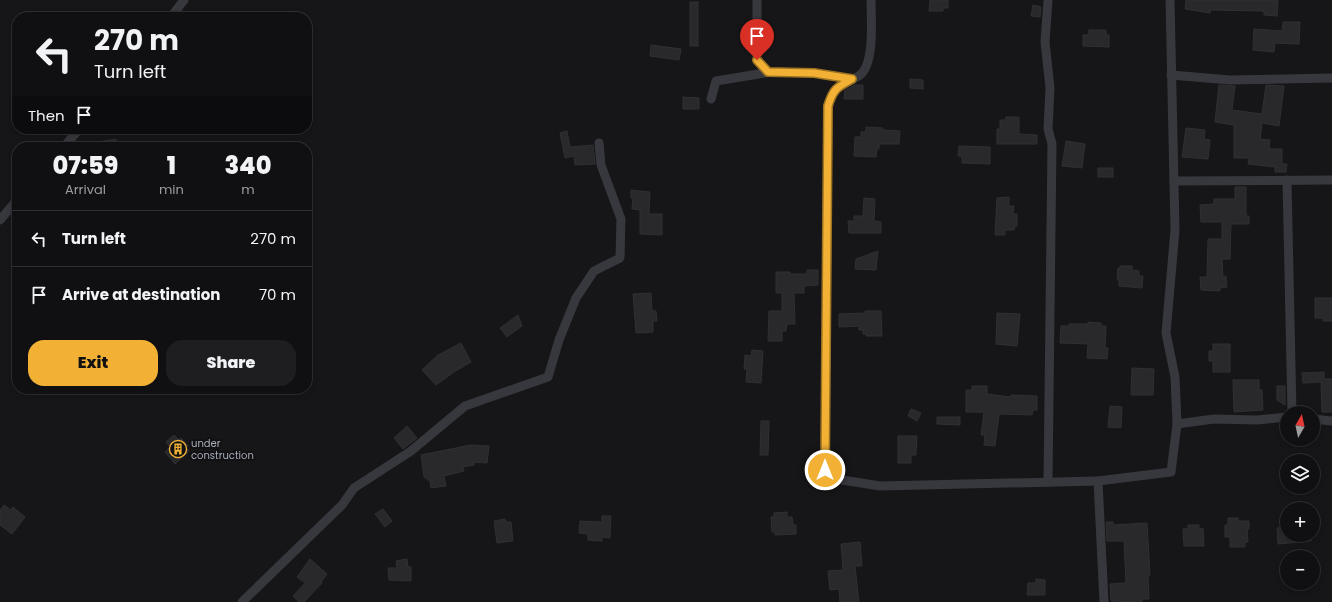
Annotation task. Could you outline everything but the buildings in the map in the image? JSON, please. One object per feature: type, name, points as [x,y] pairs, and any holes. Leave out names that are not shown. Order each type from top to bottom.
[{"type":"street","points":[[175,12],[184,0]]},
{"type":"street","points":[[757,0],[757,60],[768,72],[771,72]]},
{"type":"street","points":[[871,0],[870,52],[867,65],[860,75],[837,87],[831,94],[828,106],[825,470],[836,480],[880,486],[1098,481],[1171,472],[1177,424],[1175,377],[1166,333],[1175,230],[1170,0]]},
{"type":"street","points":[[1048,0],[1045,42],[1050,88],[1048,129],[1052,144],[1048,482]]},
{"type":"street","points":[[711,99],[716,81],[771,72],[814,73],[852,79]]},
{"type":"street","points":[[1171,75],[1230,80],[1332,78]]},
{"type":"street","points":[[68,142],[76,134]]},
{"type":"street","points":[[242,602],[342,504],[354,488],[411,451],[465,406],[548,377],[559,340],[576,298],[594,271],[620,258],[621,219],[601,165],[599,144]]},
{"type":"street","points":[[1286,180],[1292,406]]},
{"type":"street","points":[[1174,181],[1332,180]]},
{"type":"street","points":[[0,220],[12,206]]},
{"type":"street","points":[[1177,424],[1214,419],[1257,420],[1280,418]]},
{"type":"street","points":[[1320,420],[1332,421]]},
{"type":"street","points":[[1098,481],[1104,602]]},
{"type":"place","name":"under construction","points":[[178,449]]},
{"type":"route","points":[[757,60],[768,72],[814,73],[852,79],[837,87],[831,94],[828,106],[825,470]]}]
